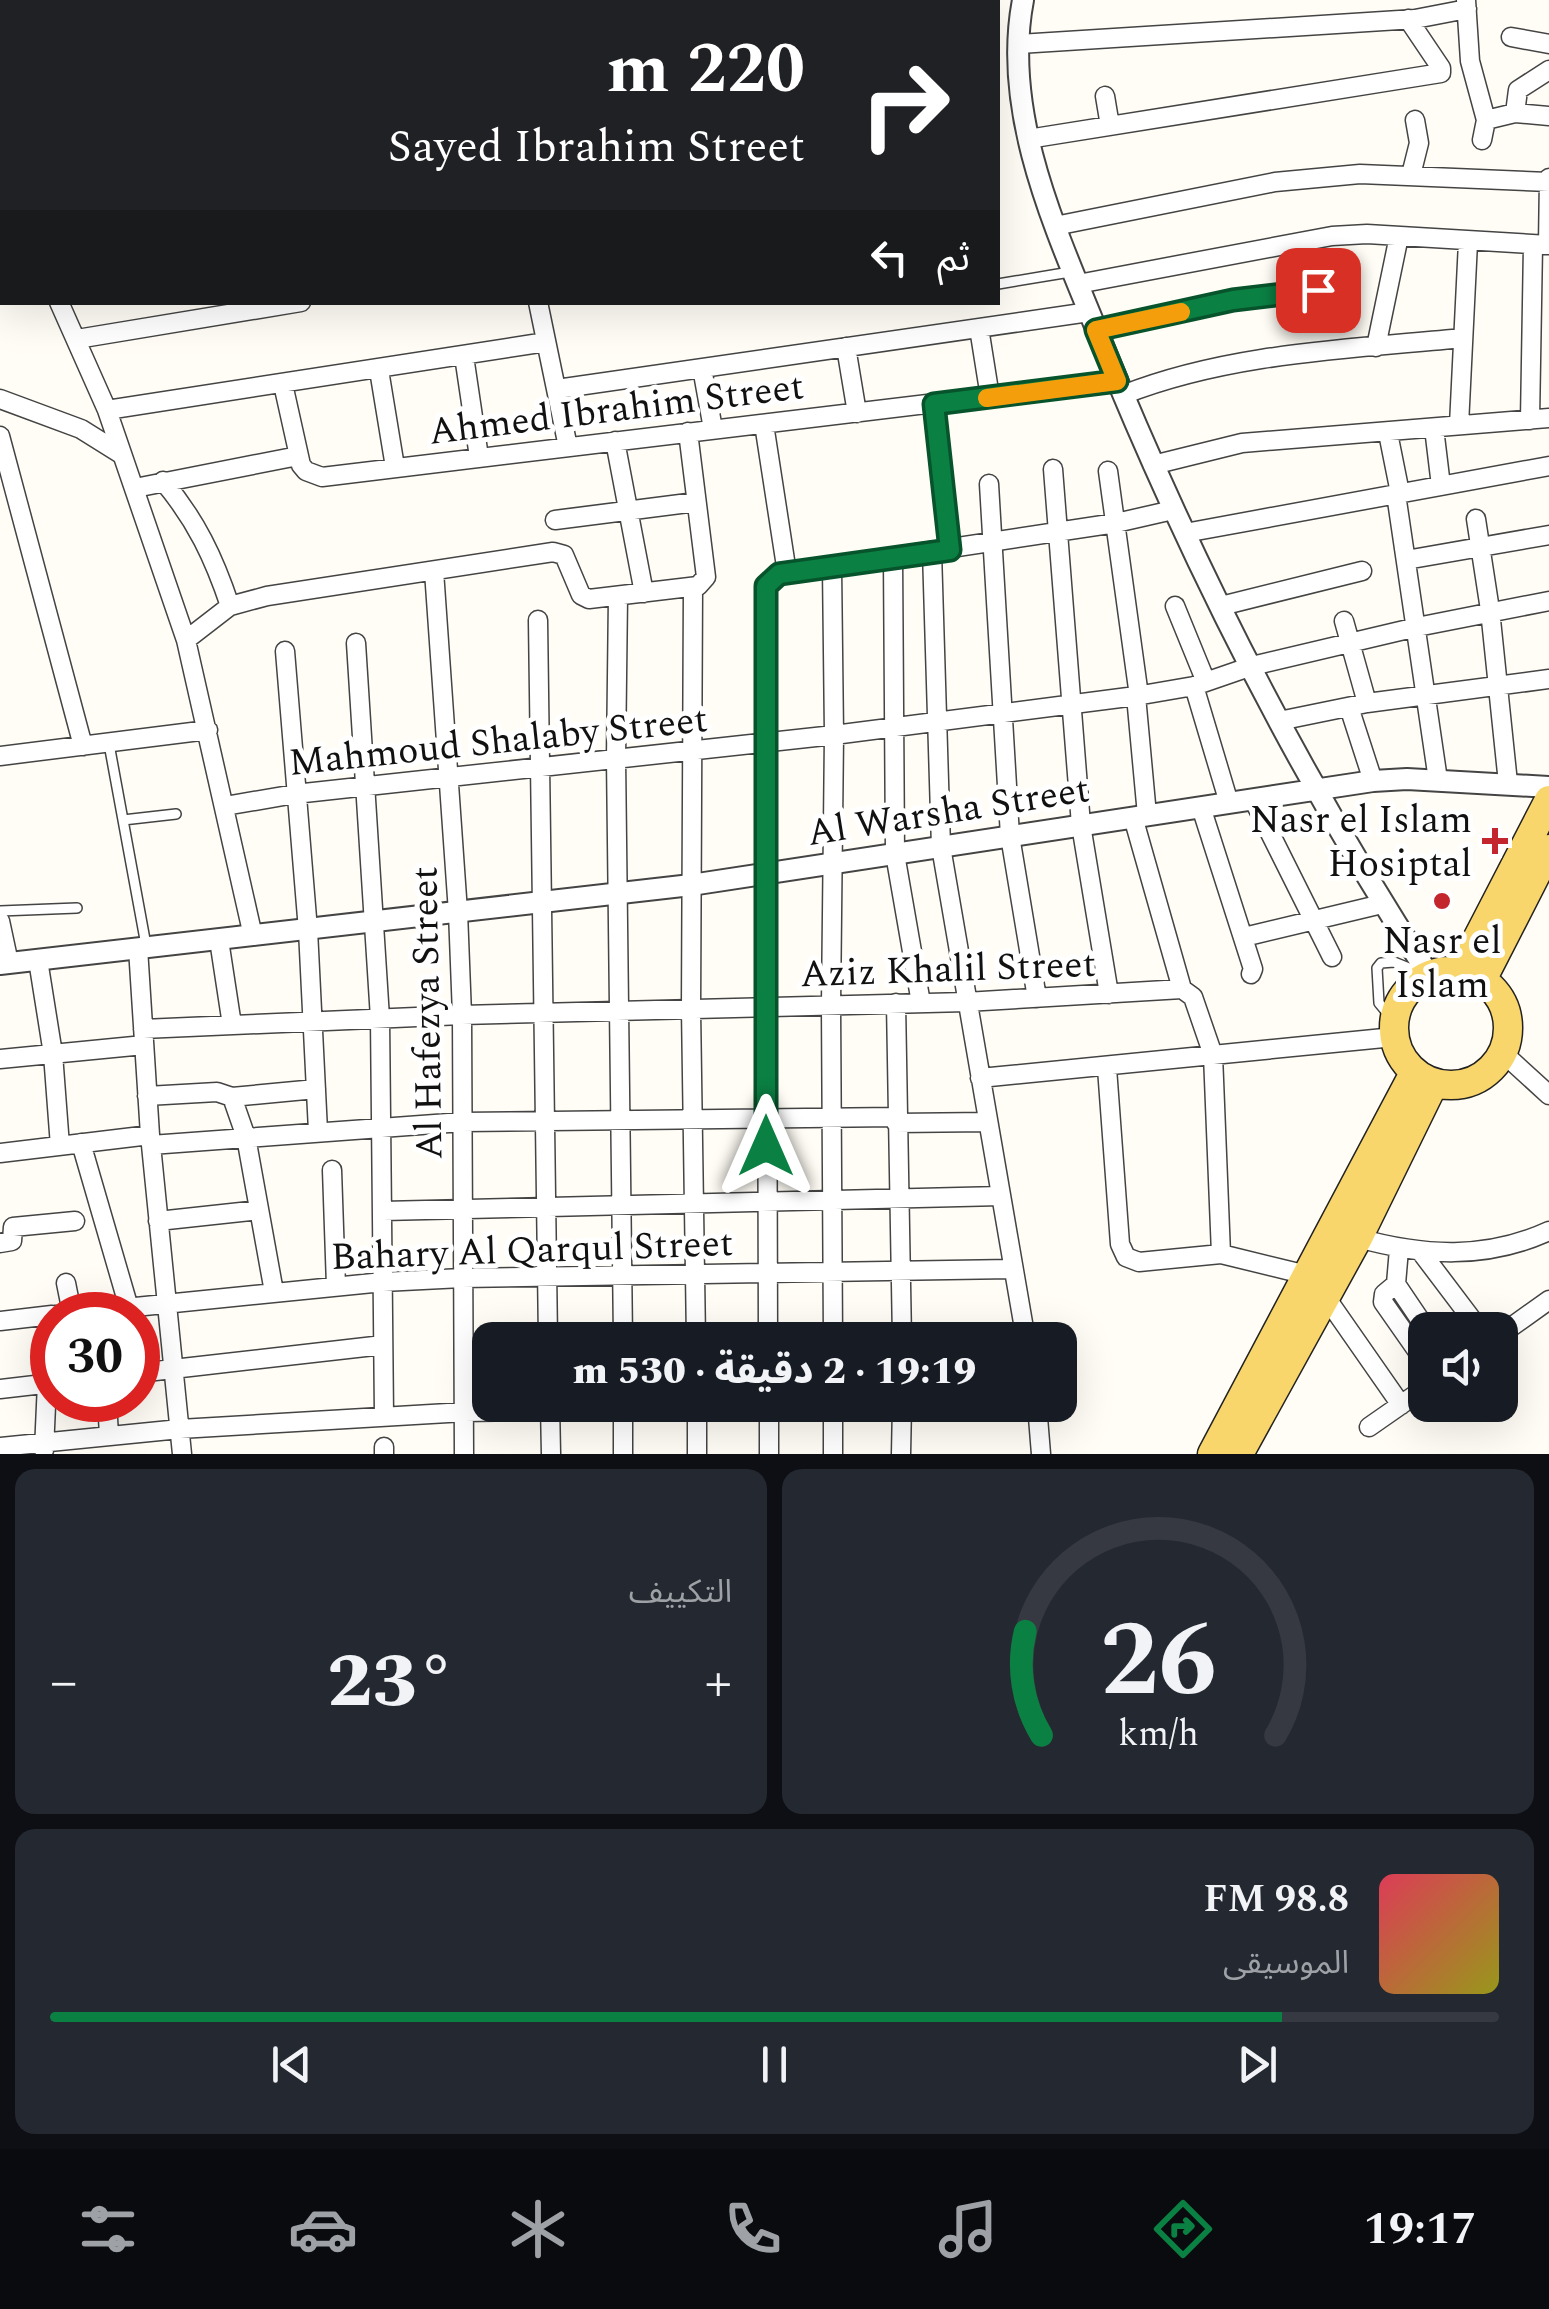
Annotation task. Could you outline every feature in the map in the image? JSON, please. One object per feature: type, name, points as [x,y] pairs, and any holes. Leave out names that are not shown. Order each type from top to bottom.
[{"type":"main road","points":[[1471,976],[1549,800]]},
{"type":"main road","points":[[1471,976],[1549,849]]},
{"type":"main road","points":[[1428,976],[1471,976],[1497,994],[1506,1012],[1508,1033],[1503,1053],[1489,1071],[1469,1083],[1424,1078],[1401,1057],[1394,1029],[1401,999],[1428,976]]},
{"type":"main road","points":[[1248,1446],[1316,1286],[1358,1238],[1424,1078]]},
{"type":"main road","points":[[1212,1454],[1316,1286],[1424,1078]]},
{"type":"street","points":[[1023,0],[1019,44],[1028,139],[1055,226],[1120,388],[1173,510],[1314,790],[1428,976]]},
{"type":"street","points":[[1028,139],[1441,73],[1442,68],[1412,19],[1407,0]]},
{"type":"street","points":[[1019,44],[1412,19],[1466,4],[1470,61],[1486,120],[1482,140]]},
{"type":"street","points":[[1512,37],[1549,44]]},
{"type":"street","points":[[1515,113],[1518,90],[1549,70]]},
{"type":"street","points":[[1105,96],[1110,126]]},
{"type":"street","points":[[1486,120],[1515,113],[1549,116]]},
{"type":"street","points":[[1411,175],[1418,143],[1414,120]]},
{"type":"street","points":[[1055,226],[1275,182],[1360,174],[1549,181],[1543,245],[1539,419],[1242,443],[1153,465]]},
{"type":"street","points":[[1075,278],[1332,236],[1543,245]]},
{"type":"street","points":[[1376,347],[1399,236]]},
{"type":"street","points":[[1459,425],[1468,242]]},
{"type":"street","points":[[556,389],[979,328],[1093,321],[1341,289]]},
{"type":"street","points":[[60,305],[107,410],[186,640],[253,936]]},
{"type":"street","points":[[539,305],[568,447]]},
{"type":"street","points":[[76,338],[252,306]]},
{"type":"street","points":[[979,328],[990,397]]},
{"type":"street","name":"Ahmed Ibrahim Street","points":[[298,456],[306,471],[322,476],[990,397],[1120,388],[1214,366],[1463,338]]},
{"type":"street","points":[[107,410],[546,342]]},
{"type":"street","points":[[846,347],[857,412]]},
{"type":"street","points":[[464,356],[478,458]]},
{"type":"street","points":[[702,368],[713,429]]},
{"type":"street","points":[[379,370],[395,468]]},
{"type":"street","points":[[135,488],[298,456],[283,384]]},
{"type":"street","points":[[0,399],[81,429],[121,454]]},
{"type":"street","points":[[934,404],[941,551],[940,847],[1022,1322]]},
{"type":"street","points":[[764,424],[787,573]]},
{"type":"street","points":[[1434,428],[1441,486]]},
{"type":"street","points":[[186,640],[230,606],[267,596],[558,552],[567,560],[578,590],[589,599],[702,584],[706,577],[688,432]]},
{"type":"street","points":[[1388,433],[1438,780]]},
{"type":"street","points":[[0,436],[83,746]]},
{"type":"street","points":[[615,441],[644,592]]},
{"type":"street","points":[[1185,533],[1549,466]]},
{"type":"street","points":[[1053,469],[1081,825],[1109,994]]},
{"type":"street","points":[[1108,471],[1137,696],[1140,816],[1182,989],[1192,997],[1213,1055],[1222,1254]]},
{"type":"street","points":[[163,482],[201,532],[230,606]]},
{"type":"street","points":[[988,484],[1010,836],[1038,998]]},
{"type":"street","points":[[555,520],[696,502]]},
{"type":"street","points":[[767,1322],[764,594],[771,579],[787,573],[1116,523],[1173,510]]},
{"type":"street","points":[[1476,519],[1508,783]]},
{"type":"street","points":[[1406,560],[1549,535]]},
{"type":"street","points":[[893,558],[895,854],[921,1003]]},
{"type":"street","points":[[832,567],[833,1322]]},
{"type":"street","name":"Al Hafezya Street","points":[[434,571],[462,1015],[464,1454]]},
{"type":"street","points":[[1221,606],[1362,572]]},
{"type":"street","points":[[694,587],[691,1009],[696,1322]]},
{"type":"street","points":[[618,596],[622,1322]]},
{"type":"street","name":"Mahmoud Shalaby Street","points":[[225,806],[295,794],[834,735],[1137,696],[1200,684],[1252,666],[1490,610],[1549,601]]},
{"type":"street","points":[[1175,606],[1200,684],[1229,803]]},
{"type":"street","points":[[538,620],[547,1322]]},
{"type":"street","points":[[1344,621],[1373,781]]},
{"type":"street","points":[[356,642],[380,1018],[384,1416]]},
{"type":"street","points":[[285,651],[308,930],[318,1132]]},
{"type":"street","points":[[1279,721],[1426,694],[1549,679]]},
{"type":"street","points":[[0,756],[208,730]]},
{"type":"street","name":"Al Warsha Street","points":[[4,964],[617,895],[1373,781],[1549,786]]},
{"type":"street","points":[[1253,799],[1332,958]]},
{"type":"street","points":[[1201,807],[1254,969],[1251,974]]},
{"type":"street","points":[[1244,938],[1382,904]]},
{"type":"street","points":[[0,921],[4,964]]},
{"type":"street","points":[[219,940],[232,1025]]},
{"type":"street","points":[[142,948],[150,1140],[182,1454]]},
{"type":"street","points":[[38,960],[53,1054],[60,1146]]},
{"type":"street","name":"Aziz Khalil Street","points":[[0,1059],[232,1025],[966,1002],[1182,989]]},
{"type":"street","points":[[896,1004],[902,1322]]},
{"type":"street","points":[[980,1078],[1107,1068],[1394,1029]]},
{"type":"street","points":[[1503,1053],[1549,1095]]},
{"type":"street","points":[[1107,1068],[1122,1251],[1126,1257],[1139,1262],[1222,1254],[1316,1286],[1401,1404]]},
{"type":"street","points":[[147,1096],[217,1092],[232,1097],[316,1089]]},
{"type":"street","points":[[232,1097],[246,1137],[274,1292]]},
{"type":"street","points":[[0,1153],[81,1144],[462,1122],[832,1117],[988,1122]]},
{"type":"street","points":[[81,1144],[124,1292]]},
{"type":"street","points":[[332,1170],[336,1286]]},
{"type":"street","points":[[382,1211],[1000,1196]]},
{"type":"street","points":[[158,1222],[259,1210]]},
{"type":"street","points":[[0,1243],[12,1242],[13,1227],[76,1222]]},
{"type":"street","points":[[1358,1238],[1421,1252],[1482,1252],[1546,1239]]},
{"type":"street","points":[[1398,1249],[1390,1289],[1383,1302],[1408,1338]]},
{"type":"street","points":[[1421,1252],[1466,1312]]},
{"type":"street","name":"Bahary Al Qarqul Street","points":[[160,1305],[336,1286],[462,1278],[1011,1270]]},
{"type":"street","points":[[64,1292],[66,1283]]},
{"type":"street","points":[[1390,1289],[1411,1312]]},
{"type":"street","points":[[1518,1322],[1549,1300]]},
{"type":"street","name":"Bahary Al Qarqul Street","points":[[0,1321],[30,1318]]},
{"type":"street","points":[[160,1371],[383,1345]]},
{"type":"street","points":[[0,1389],[30,1385]]},
{"type":"street","points":[[1369,1427],[1408,1399]]},
{"type":"street","points":[[0,1447],[44,1448],[180,1429],[472,1412]]},
{"type":"street","points":[[44,1448],[46,1422]]},
{"type":"street","points":[[108,1422],[109,1436]]},
{"type":"street","points":[[550,1422],[551,1454]]},
{"type":"street","points":[[623,1422],[623,1454]]},
{"type":"street","points":[[697,1422],[697,1454]]},
{"type":"street","points":[[769,1422],[769,1454]]},
{"type":"street","points":[[832,1454],[833,1422]]},
{"type":"street","points":[[901,1454],[902,1422]]},
{"type":"street","points":[[1038,1422],[1041,1454]]},
{"type":"lane","points":[[1000,284],[1075,278]]},
{"type":"lane","points":[[109,743],[142,948]]},
{"type":"lane","points":[[123,820],[176,814]]},
{"type":"lane","points":[[0,910],[76,908]]},
{"type":"lane","points":[[1394,1029],[1378,998],[1378,966],[1394,962],[1428,976]]},
{"type":"slow traffic","points":[[987,398],[1117,381],[1096,330],[1181,312]]},
{"type":"place","name":"Nasr el Islam Hosiptal","points":[[1495,841]]},
{"type":"place","name":"Nasr el Islam","points":[[1442,901]]},
{"type":"route","points":[[766,1146],[766,586],[779,574],[950,550],[934,404],[1117,381],[1096,330],[1233,300],[1318,290]]}]
